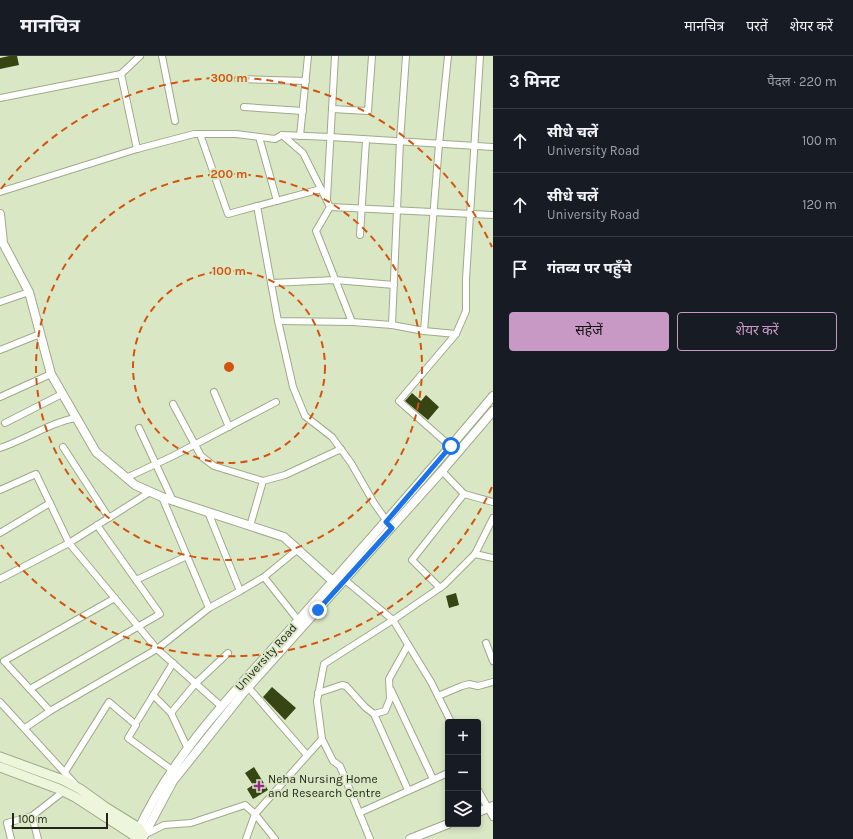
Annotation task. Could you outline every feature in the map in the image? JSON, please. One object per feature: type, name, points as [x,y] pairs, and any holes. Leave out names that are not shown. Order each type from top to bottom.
[{"type":"main road","points":[[0,757],[63,780],[80,789],[106,807],[138,835]]},
{"type":"main road","points":[[0,767],[64,791],[138,835]]},
{"type":"street","points":[[0,98],[121,74],[140,56]]},
{"type":"street","points":[[162,56],[175,121]]},
{"type":"street","points":[[300,136],[308,56]]},
{"type":"street","points":[[326,200],[336,56]]},
{"type":"street","points":[[332,109],[368,111],[372,56]]},
{"type":"street","points":[[392,325],[400,141],[406,56]]},
{"type":"street","points":[[424,331],[439,144],[448,56]]},
{"type":"street","points":[[458,453],[399,401],[456,334],[466,311],[469,214],[480,56]]},
{"type":"street","points":[[121,74],[137,148]]},
{"type":"street","points":[[238,78],[306,81]]},
{"type":"street","points":[[244,107],[302,111]]},
{"type":"street","points":[[0,192],[137,148],[194,134],[236,134],[275,139],[282,135],[330,137],[493,147]]},
{"type":"street","points":[[200,134],[228,214],[321,189]]},
{"type":"street","points":[[282,135],[303,153],[330,207]]},
{"type":"street","points":[[259,137],[276,201]]},
{"type":"street","points":[[360,234],[366,140]]},
{"type":"street","points":[[257,206],[278,321],[293,387],[298,402],[305,416],[332,437],[341,449],[389,525]]},
{"type":"street","points":[[330,207],[493,215]]},
{"type":"street","points":[[330,207],[316,231],[352,322]]},
{"type":"street","points":[[0,214],[3,244],[29,292],[51,374],[96,452],[135,485],[150,492],[173,501],[284,537],[332,581],[343,584],[393,620],[438,696],[450,719]]},
{"type":"street","points":[[272,284],[335,280],[394,285]]},
{"type":"street","points":[[0,302],[29,292]]},
{"type":"street","points":[[278,321],[352,322],[392,325],[424,331],[456,334]]},
{"type":"street","points":[[0,350],[40,334]]},
{"type":"street","points":[[0,397],[51,374]]},
{"type":"street","points":[[214,392],[229,427]]},
{"type":"street","points":[[5,422],[62,394]]},
{"type":"street","name":"University Road","points":[[138,835],[173,781],[248,687],[343,584],[451,446],[493,396]]},
{"type":"street","points":[[126,478],[157,464],[276,402]]},
{"type":"street","points":[[173,404],[201,456],[214,466],[263,481],[285,475],[341,449]]},
{"type":"street","name":"University Road","points":[[138,835],[155,796],[172,770],[222,707],[332,581],[442,471],[493,411]]},
{"type":"street","points":[[0,448],[19,442],[67,419],[76,418]]},
{"type":"street","points":[[139,428],[173,501]]},
{"type":"street","points":[[63,447],[109,518]]},
{"type":"street","points":[[442,471],[464,494],[493,502]]},
{"type":"street","points":[[0,490],[36,474],[69,543],[157,649],[222,707]]},
{"type":"street","points":[[250,526],[263,481]]},
{"type":"street","points":[[0,579],[69,543],[150,492]]},
{"type":"street","points":[[440,588],[412,560],[464,494]]},
{"type":"street","points":[[162,497],[209,608]]},
{"type":"street","points":[[0,533],[50,503]]},
{"type":"street","points":[[208,512],[240,591]]},
{"type":"street","points":[[370,839],[340,766],[333,761],[322,739],[317,701],[324,664],[440,588],[475,554],[493,518]]},
{"type":"street","points":[[30,689],[139,628],[160,614],[98,525]]},
{"type":"street","points":[[25,728],[50,711],[157,649],[209,608],[264,577],[298,549]]},
{"type":"street","points":[[475,554],[493,558]]},
{"type":"street","points":[[136,580],[187,556]]},
{"type":"street","points":[[264,577],[298,620]]},
{"type":"street","points":[[50,711],[2,662],[115,598]]},
{"type":"street","points":[[486,643],[493,661]]},
{"type":"street","points":[[374,714],[385,711],[390,699],[389,679],[408,645]]},
{"type":"street","points":[[171,713],[195,684],[228,653]]},
{"type":"street","points":[[138,720],[173,663]]},
{"type":"street","points":[[438,696],[469,684],[478,686],[493,682]]},
{"type":"street","points":[[318,693],[342,685],[346,686],[365,707],[374,714],[408,790]]},
{"type":"street","points":[[248,687],[307,755]]},
{"type":"street","points":[[390,689],[433,779]]},
{"type":"street","points":[[153,695],[171,713],[188,749]]},
{"type":"street","points":[[0,702],[80,789]]},
{"type":"street","points":[[65,772],[109,702],[136,725],[128,738],[172,770]]},
{"type":"street","points":[[246,839],[255,814],[322,739]]},
{"type":"street","points":[[359,813],[445,774]]},
{"type":"street","points":[[11,839],[7,823],[32,816],[64,791]]},
{"type":"street","points":[[479,791],[491,807],[493,817]]},
{"type":"street","points":[[138,835],[164,825],[191,823],[246,805],[275,839]]},
{"type":"street","points":[[481,811],[491,807]]},
{"type":"street","points":[[32,816],[38,839]]},
{"type":"street","points":[[410,839],[445,825]]},
{"type":"building","points":[[17,56],[19,65],[0,69],[0,58]]},
{"type":"building","points":[[412,393],[421,401],[426,395],[439,407],[428,420],[405,401]]},
{"type":"building","points":[[456,593],[459,605],[449,608],[446,596]]},
{"type":"building","points":[[272,687],[296,708],[285,720],[263,697]]},
{"type":"building","points":[[254,767],[268,790],[253,799],[247,789],[253,785],[245,773]]},
{"type":"place","name":"Neha Nursing Home and Research Centre","points":[[259,786]]},
{"type":"route","points":[[318,610],[392,528],[386,522],[451,446]]}]
